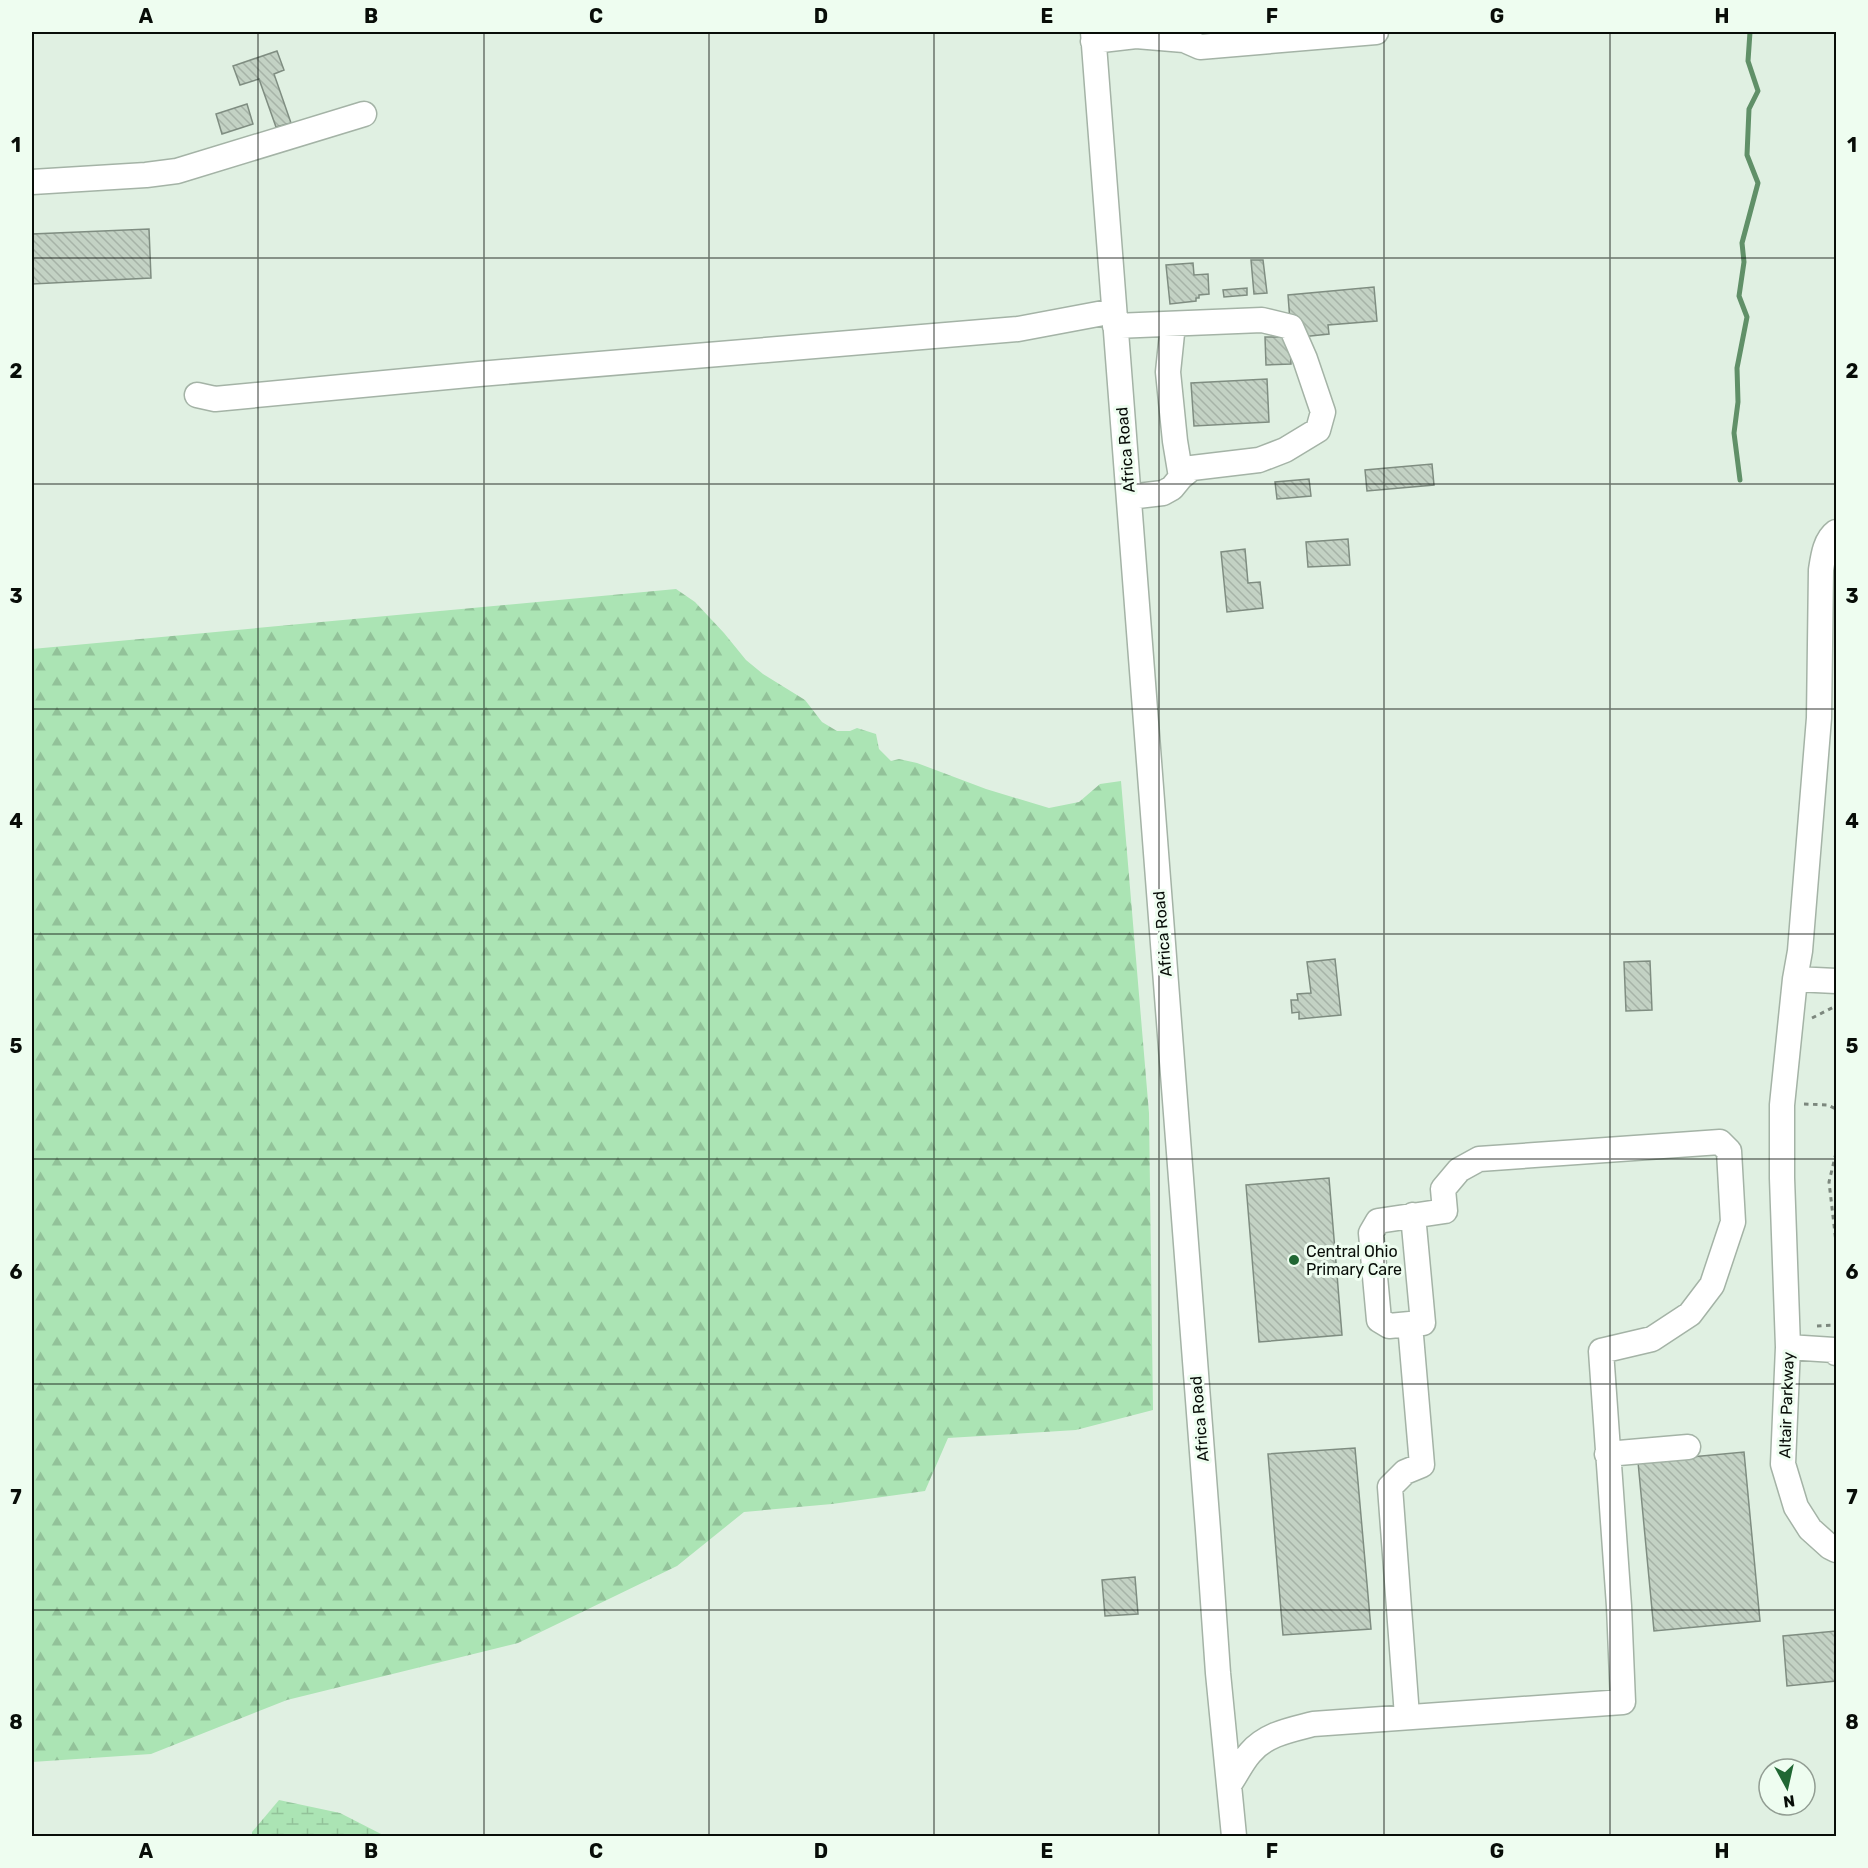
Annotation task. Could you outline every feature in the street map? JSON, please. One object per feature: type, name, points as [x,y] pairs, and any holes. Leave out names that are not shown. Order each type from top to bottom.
[{"type":"street","points":[[1093,36],[1184,36],[1200,47],[1376,32]]},
{"type":"street","name":"Africa Road","points":[[1093,36],[1218,1673],[1234,1836]]},
{"type":"street","points":[[32,182],[177,171],[364,114]]},
{"type":"street","points":[[197,395],[215,399],[1114,319],[1173,324],[1263,320],[1291,327],[1305,359],[1323,412],[1318,430],[1285,450],[1259,460],[1192,468],[1172,488],[1163,493],[1129,497]]},
{"type":"street","points":[[1173,324],[1168,372],[1174,441],[1181,477]]},
{"type":"street","name":"Altair Parkway","points":[[1836,532],[1823,553],[1821,570],[1820,718],[1827,752],[1795,979],[1782,1105],[1782,1178],[1788,1347],[1783,1464],[1796,1507],[1810,1529],[1836,1550]]},
{"type":"street","points":[[1795,979],[1836,981]]},
{"type":"street","points":[[1229,1785],[1249,1753],[1262,1742],[1279,1732],[1313,1724],[1623,1702],[1601,1352],[1652,1339],[1690,1314],[1712,1285],[1733,1222],[1729,1151],[1720,1142],[1479,1159],[1459,1170],[1443,1189],[1445,1211],[1413,1215],[1378,1221],[1371,1233],[1379,1320],[1389,1326],[1423,1323],[1413,1215]]},
{"type":"street","points":[[1407,1716],[1390,1487],[1405,1472],[1422,1466],[1410,1324]]},
{"type":"street","points":[[1788,1347],[1834,1350],[1836,1353]]},
{"type":"street","points":[[1607,1454],[1688,1447]]},
{"type":"path","points":[[1807,1018],[1816,1017],[1836,1006]]},
{"type":"path","points":[[1796,1104],[1828,1105],[1836,1109]]},
{"type":"path","points":[[1836,1153],[1829,1182],[1836,1242]]},
{"type":"path","points":[[1807,1327],[1836,1325]]},
{"type":"green space","points":[[676,589],[695,602],[746,660],[763,674],[805,700],[822,722],[837,731],[850,731],[857,728],[876,734],[879,749],[891,761],[899,759],[917,763],[986,789],[1049,808],[1079,802],[1100,784],[1121,781],[1149,1113],[1153,1410],[1076,1430],[948,1438],[925,1491],[832,1504],[744,1512],[677,1566],[518,1643],[287,1700],[151,1754],[32,1762],[32,649]]},
{"type":"green space","points":[[279,1800],[340,1813],[385,1836],[252,1836],[252,1832]]},
{"type":"building","points":[[277,51],[284,70],[274,74],[291,123],[276,127],[259,79],[240,85],[233,66]]},
{"type":"building","points":[[247,104],[253,124],[222,134],[216,114]]},
{"type":"building","points":[[149,229],[151,278],[32,284],[32,234]]},
{"type":"building","points":[[1251,260],[1263,260],[1267,293],[1254,294]]},
{"type":"building","points":[[1193,263],[1194,275],[1208,274],[1209,294],[1199,295],[1196,301],[1170,304],[1166,265]]},
{"type":"building","points":[[1374,287],[1377,321],[1328,325],[1329,334],[1301,337],[1290,321],[1288,295]]},
{"type":"building","points":[[1247,288],[1247,295],[1224,297],[1223,290]]},
{"type":"building","points":[[1265,337],[1290,337],[1291,364],[1266,365]]},
{"type":"building","points":[[1267,379],[1269,422],[1194,426],[1191,383]]},
{"type":"building","points":[[1432,464],[1434,485],[1367,491],[1365,470]]},
{"type":"building","points":[[1309,479],[1311,496],[1277,499],[1275,482]]},
{"type":"building","points":[[1348,539],[1350,565],[1308,567],[1306,542]]},
{"type":"building","points":[[1245,549],[1248,583],[1260,582],[1263,608],[1227,612],[1221,552]]},
{"type":"building","points":[[1335,959],[1341,1015],[1299,1019],[1299,1012],[1292,1013],[1291,1000],[1298,1000],[1297,994],[1311,993],[1307,962]]},
{"type":"building","points":[[1650,961],[1652,1010],[1626,1011],[1624,962]]},
{"type":"building","name":"Central Ohio Primary Care","points":[[1329,1178],[1342,1335],[1259,1342],[1246,1185]]},
{"type":"building","points":[[1355,1448],[1371,1629],[1283,1635],[1268,1454]]},
{"type":"building","points":[[1744,1452],[1760,1621],[1654,1631],[1638,1462]]},
{"type":"building","points":[[1135,1577],[1138,1614],[1105,1616],[1102,1580]]},
{"type":"building","points":[[1836,1631],[1836,1681],[1787,1686],[1783,1636]]},
{"type":"waterway","points":[[1740,480],[1734,433],[1738,402],[1737,368],[1747,317],[1739,296],[1744,262],[1742,243],[1758,183],[1747,155],[1749,109],[1758,91],[1748,61],[1750,32]]},
{"type":"place","name":"Central Ohio Primary Care","points":[[1294,1260]]}]
